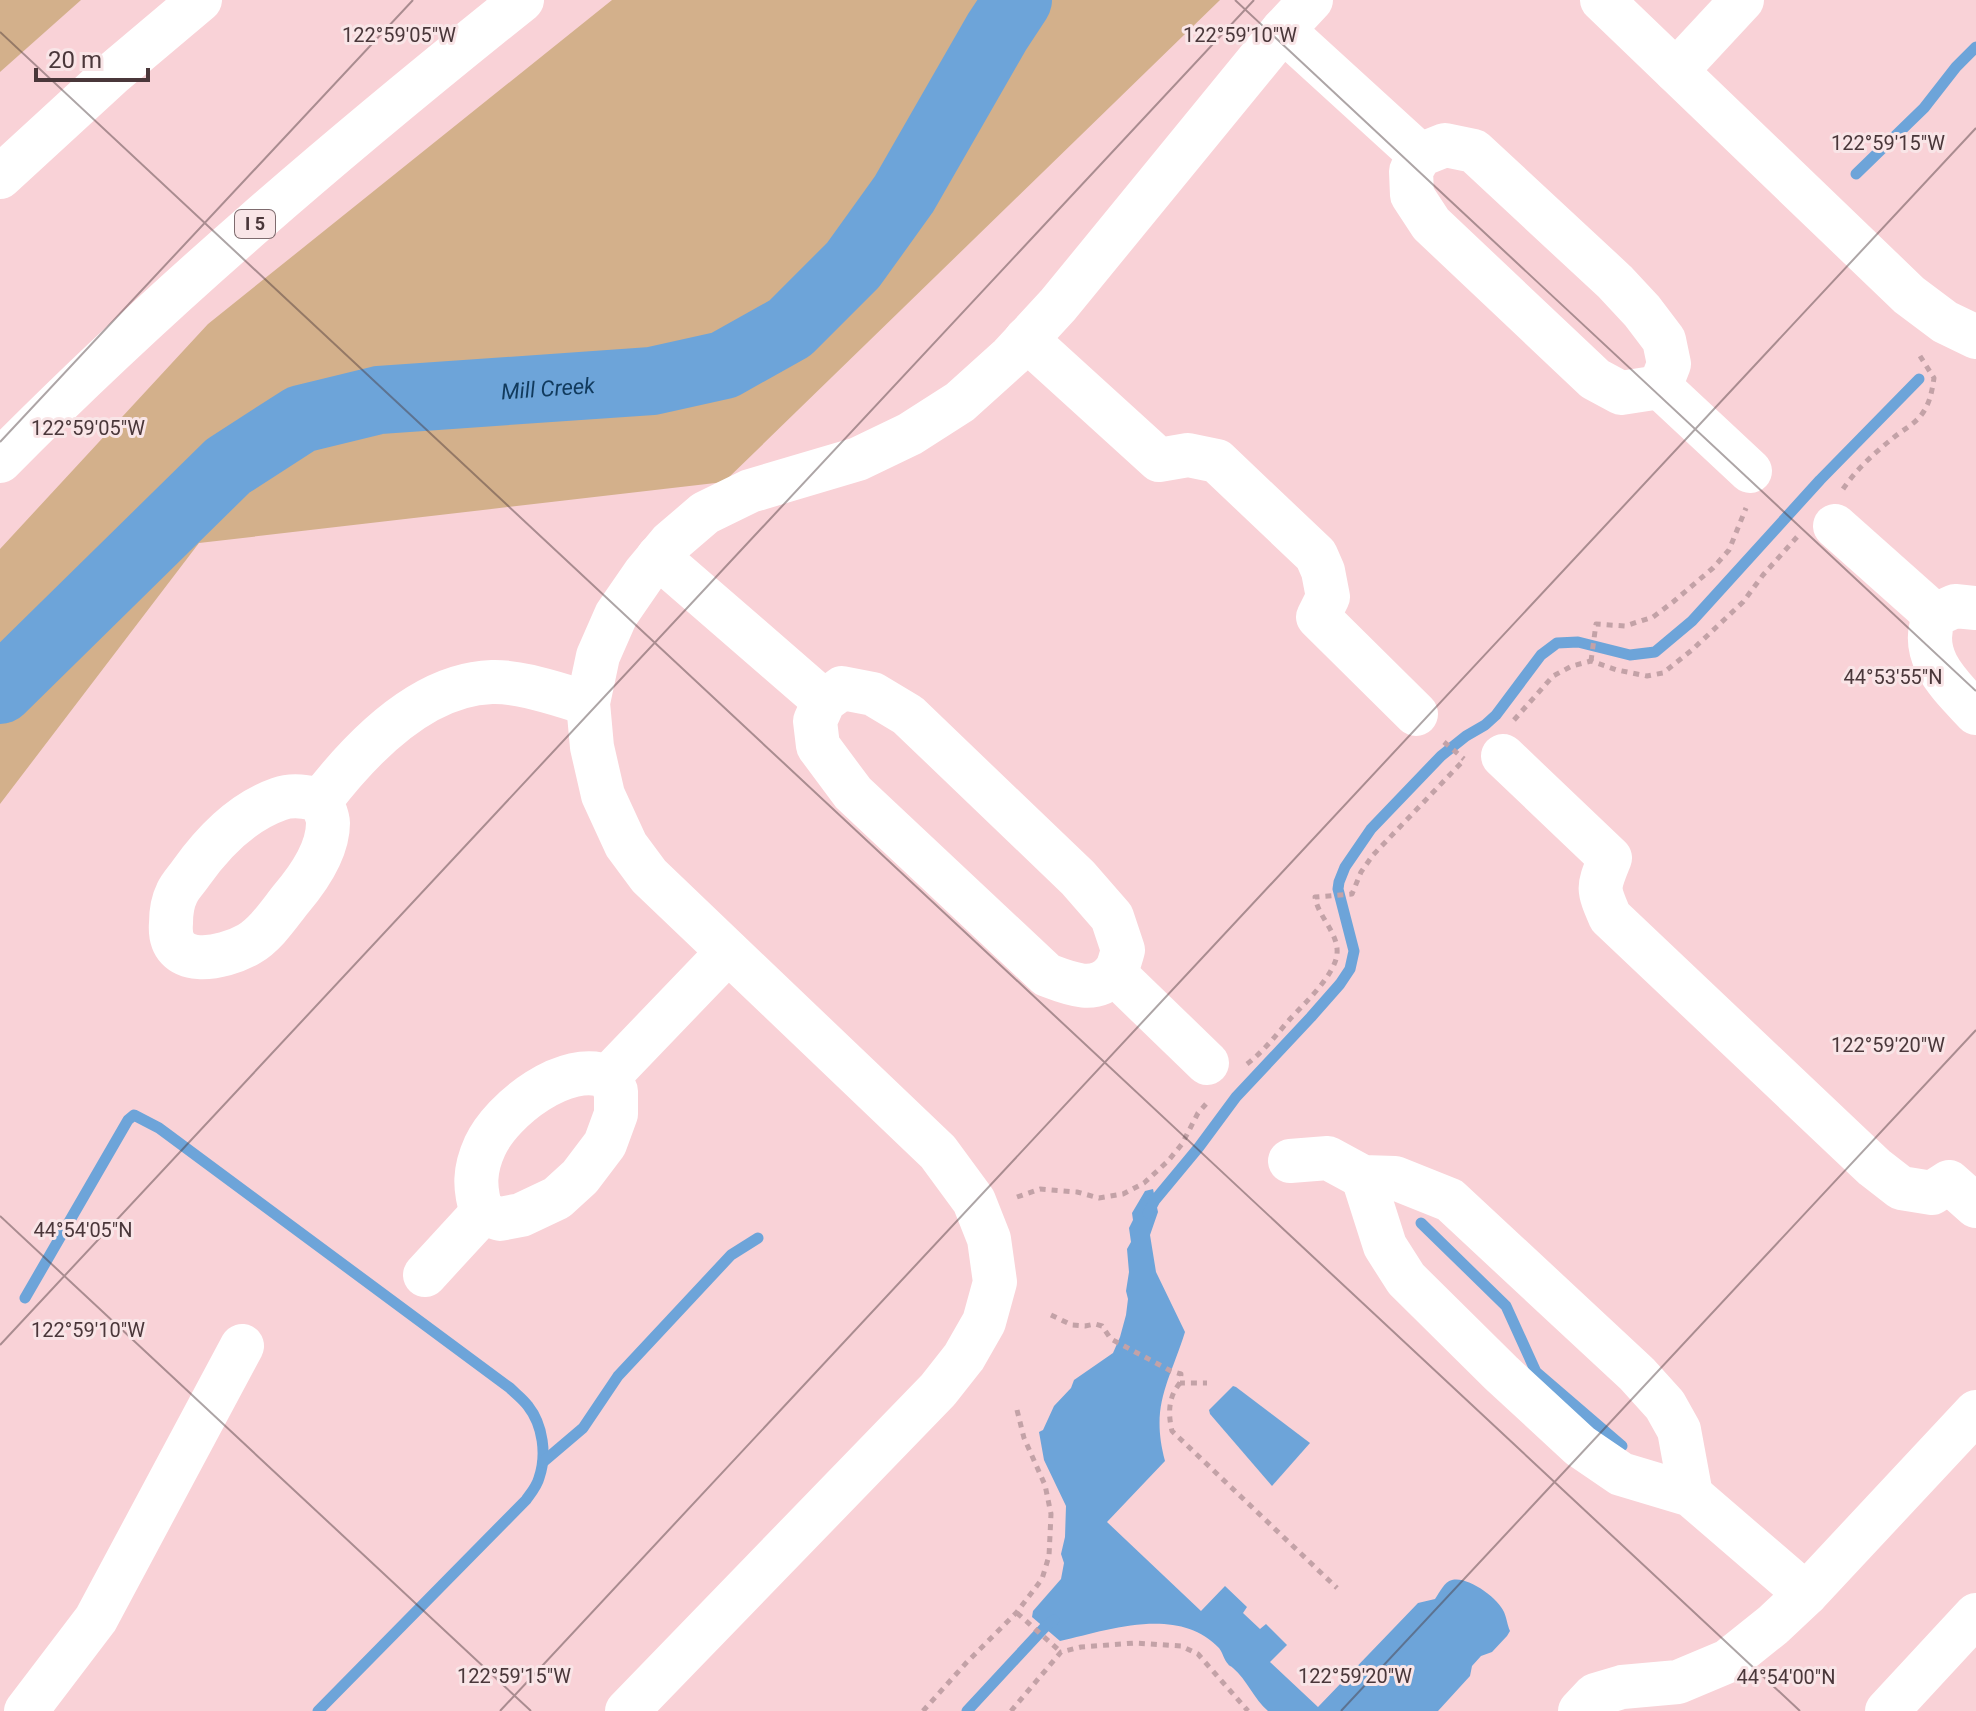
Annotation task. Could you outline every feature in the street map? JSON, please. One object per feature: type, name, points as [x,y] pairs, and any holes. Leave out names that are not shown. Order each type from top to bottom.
[{"type":"main road","points":[[0,177],[111,75],[200,0]]},
{"type":"main road","name":"I 5","points":[[0,461],[151,316],[328,158],[522,0]]},
{"type":"main road","points":[[1602,0],[1909,295],[1945,322],[1976,337]]},
{"type":"main road","points":[[1676,71],[1742,0]]},
{"type":"main road","points":[[627,1711],[938,1390],[964,1357],[984,1322],[995,1282],[989,1239],[974,1201],[938,1152],[649,876],[626,845],[603,795],[592,747],[588,703],[598,656],[616,615],[670,543],[705,513],[750,491],[858,459],[910,434],[960,402],[1058,305],[1297,15],[1420,155]]},
{"type":"main road","points":[[1445,145],[1474,151],[1615,282],[1664,340],[1669,364],[1660,387],[1621,393],[1595,379],[1431,224],[1412,195],[1411,171],[1420,155],[1445,145]]},
{"type":"main road","points":[[1026,339],[1159,460],[1188,455],[1217,461],[1316,555],[1328,597],[1318,617],[1427,725]]},
{"type":"main road","points":[[1660,387],[1750,471]]},
{"type":"main road","points":[[1825,517],[1956,612],[1930,628],[1930,646],[1937,668],[1976,713]]},
{"type":"main road","points":[[658,557],[824,701]]},
{"type":"main road","points":[[321,800],[343,771],[393,723],[448,690],[492,682],[534,688],[588,703]]},
{"type":"main road","points":[[842,688],[873,694],[908,715],[1078,878],[1112,917],[1123,950],[1114,973],[1098,985],[1074,986],[1047,975],[853,793],[818,746],[815,721],[824,701],[842,688]]},
{"type":"main road","points":[[1488,748],[1610,858],[1599,886],[1610,917],[1874,1167],[1901,1188],[1932,1193],[1949,1182],[1976,1206]]},
{"type":"main road","points":[[608,1077],[728,952]]},
{"type":"main road","points":[[1114,973],[1207,1063]]},
{"type":"main road","points":[[598,1072],[608,1077],[616,1091],[616,1114],[605,1144],[580,1177],[557,1198],[521,1215],[500,1219],[482,1213],[475,1193],[477,1172],[486,1144],[507,1117],[531,1094],[574,1074],[598,1072]]},
{"type":"main road","points":[[1290,1161],[1328,1158],[1363,1177],[1395,1178],[1450,1200],[1637,1374],[1665,1405],[1679,1430],[1691,1495]]},
{"type":"main road","points":[[1363,1177],[1385,1246],[1406,1279],[1501,1373],[1580,1446],[1621,1474],[1691,1495],[1806,1594]]},
{"type":"main road","points":[[425,1275],[482,1213]]},
{"type":"main road","points":[[26,1711],[96,1619],[242,1346]]},
{"type":"main road","points":[[1580,1711],[1595,1695],[1622,1687],[1678,1682],[1728,1661],[1806,1594],[1976,1412]]},
{"type":"main road","points":[[1887,1711],[1976,1615]]},
{"type":"path","points":[[1315,897],[1352,894],[1361,872],[1373,855],[1444,779],[1488,748],[1553,676],[1591,661],[1647,676],[1663,673],[1743,602],[1763,575],[1825,517],[1850,479],[1894,436],[1922,414],[1930,398],[1934,378],[1907,335],[1909,295]]},
{"type":"path","points":[[1591,661],[1596,624],[1625,626],[1653,617],[1713,568],[1729,550],[1746,508],[1750,471]]},
{"type":"path","points":[[1427,725],[1488,748]]},
{"type":"path","points":[[1051,1315],[1072,1325],[1102,1326],[1111,1339],[1181,1374],[1172,1394],[1168,1417],[1172,1431],[1337,1588]]},
{"type":"path","points":[[1178,1386],[1207,1383]]},
{"type":"path","points":[[923,1711],[1017,1612],[1042,1579],[1049,1556],[1051,1514],[1045,1485],[1024,1438],[1016,1406]]},
{"type":"path","points":[[1017,1612],[1061,1652]]},
{"type":"path","points":[[1011,1711],[1061,1652],[1081,1647],[1135,1643],[1181,1646],[1198,1654],[1248,1711]]},
{"type":"shaded area","points":[[0,0],[81,0],[0,72]]},
{"type":"shaded area","points":[[612,0],[1220,0],[724,482],[199,543],[0,804],[0,549],[208,324]]},
{"type":"water","points":[[1153,1189],[1158,1212],[1150,1235],[1156,1272],[1185,1332],[1163,1395],[1160,1424],[1165,1461],[1107,1522],[1201,1611],[1225,1586],[1247,1607],[1243,1613],[1260,1629],[1266,1624],[1287,1645],[1270,1662],[1318,1707],[1418,1603],[1435,1599],[1444,1585],[1452,1580],[1474,1585],[1501,1606],[1510,1631],[1492,1652],[1481,1656],[1472,1666],[1470,1676],[1438,1711],[1268,1711],[1219,1648],[1202,1635],[1184,1627],[1142,1624],[1060,1641],[1032,1617],[1033,1611],[1061,1579],[1065,1537],[1066,1506],[1044,1460],[1039,1432],[1074,1380],[1113,1353],[1126,1315],[1127,1249],[1131,1242],[1129,1228],[1132,1213],[1145,1191]]},
{"type":"water","points":[[1233,1386],[1310,1443],[1272,1486],[1210,1414],[1209,1410]]},
{"type":"waterway","name":"Mill Creek","points":[[0,690],[228,466],[301,419],[379,400],[652,381],[724,365],[790,328],[853,265],[904,194],[1018,0]]},
{"type":"waterway","points":[[1856,174],[1924,108],[1976,47]]},
{"type":"waterway","points":[[1148,1213],[1236,1097],[1311,1017],[1350,969],[1354,951],[1338,889],[1339,882],[1345,867],[1371,829],[1441,756],[1496,715],[1541,655],[1557,643],[1578,642],[1630,655],[1655,652],[1692,621],[1820,480],[1919,379]]},
{"type":"waterway","points":[[25,1298],[128,1120],[134,1115],[159,1128],[510,1388],[528,1406],[537,1422],[543,1450],[538,1481],[532,1492],[318,1711]]},
{"type":"waterway","points":[[1421,1223],[1506,1306],[1536,1372],[1622,1446]]},
{"type":"waterway","points":[[543,1462],[583,1428],[618,1376],[731,1255],[758,1238]]},
{"type":"waterway","points":[[967,1711],[1054,1620]]}]
